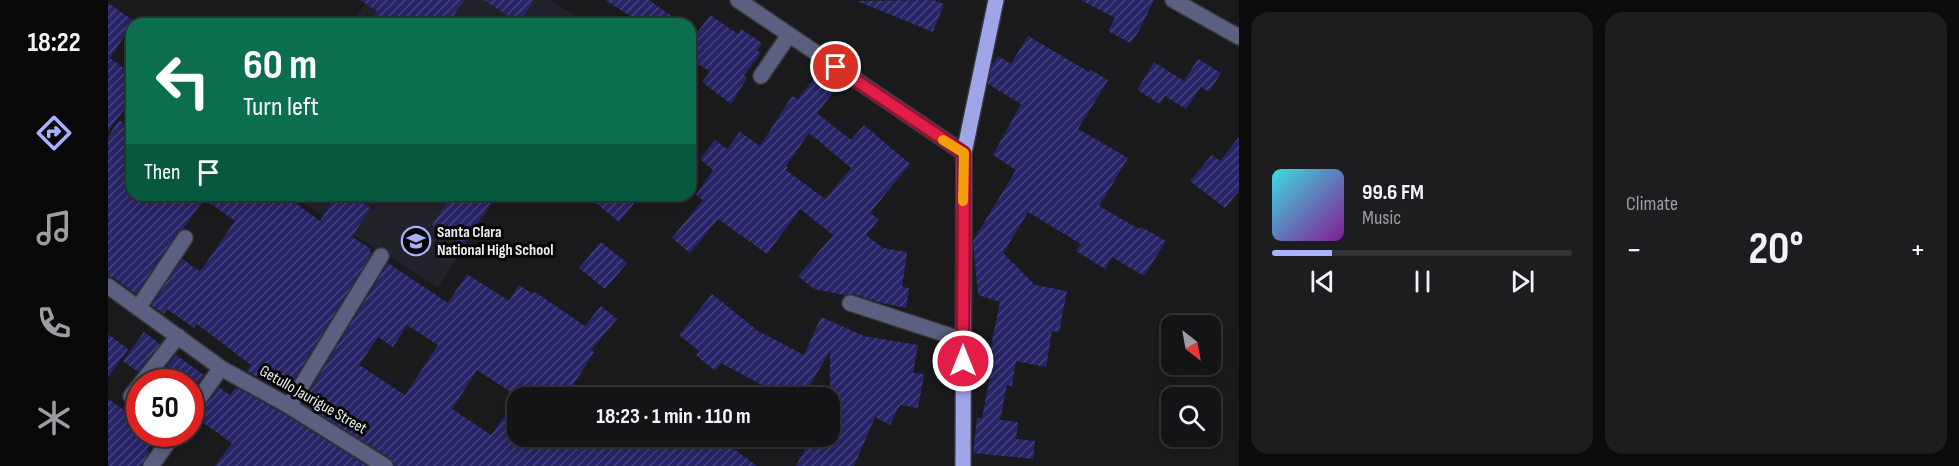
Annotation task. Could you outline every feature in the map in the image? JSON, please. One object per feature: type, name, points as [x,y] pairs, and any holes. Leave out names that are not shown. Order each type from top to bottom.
[{"type":"main road","points":[[963,466],[964,153],[996,0]]},
{"type":"street","points":[[738,0],[964,153]]},
{"type":"street","points":[[1173,0],[1239,37]]},
{"type":"street","points":[[761,76],[789,35]]},
{"type":"street","points":[[138,308],[185,238]]},
{"type":"street","points":[[289,406],[381,256]]},
{"type":"street","name":"Getullo Jaurigue Street","points":[[108,286],[221,368],[289,406],[386,466]]},
{"type":"street","points":[[850,303],[963,340]]},
{"type":"street","points":[[152,369],[178,336]]},
{"type":"street","points":[[204,392],[221,368]]},
{"type":"street","points":[[152,466],[165,447]]},
{"type":"shaded area","points":[[367,0],[551,0],[579,18],[356,18]]},
{"type":"shaded area","name":"Santa Clara National High School","points":[[300,201],[494,201],[438,287]]},
{"type":"building","points":[[360,0],[464,0],[452,18],[373,18],[377,11]]},
{"type":"building","points":[[484,0],[534,0],[522,18],[511,18]]},
{"type":"building","points":[[605,0],[649,0],[674,18],[634,18]]},
{"type":"building","points":[[933,0],[944,4],[933,32],[857,1]]},
{"type":"building","points":[[1081,0],[1154,0],[1139,31],[1130,43],[1108,31],[1115,18]]},
{"type":"building","points":[[108,3],[130,18],[126,18],[126,33],[110,58],[126,70],[126,107],[108,131]]},
{"type":"building","points":[[710,15],[738,34],[741,29],[762,43],[757,50],[761,53],[744,75],[747,78],[731,104],[702,82],[710,72],[696,62],[697,33]]},
{"type":"building","points":[[1028,36],[1089,72],[1091,70],[1108,80],[1078,129],[1128,158],[1099,206],[1139,229],[1141,227],[1166,241],[1144,276],[1112,257],[1105,269],[1076,251],[1081,244],[1028,212],[1003,253],[1035,285],[1067,291],[1059,332],[1052,331],[1046,367],[1016,361],[1012,386],[1007,385],[1000,420],[1018,422],[1016,439],[1035,441],[1033,459],[973,453],[977,418],[982,418],[994,357],[989,356],[1000,302],[978,295],[973,241],[1016,170],[993,155],[1021,104],[988,84],[992,65],[998,56],[1011,64]]},
{"type":"building","points":[[1198,59],[1221,73],[1209,92],[1201,87],[1186,109],[1165,96],[1160,104],[1137,90],[1154,62],[1184,81]]},
{"type":"building","points":[[816,76],[835,90],[817,113],[851,140],[864,125],[910,164],[870,213],[879,219],[866,235],[883,248],[907,252],[902,287],[909,288],[906,308],[853,294],[844,295],[814,289],[798,276],[833,235],[800,209],[767,254],[718,219],[690,253],[672,238],[703,200],[696,195],[713,170],[700,159],[715,140],[727,149],[740,132],[760,146],[792,96],[798,99]],"holes":[[[809,133],[851,168],[825,199],[786,170],[788,167],[786,166]]]},
{"type":"building","points":[[119,120],[126,124],[126,201],[203,201],[183,229],[177,233],[136,294],[108,276],[108,137]]},
{"type":"building","points":[[1239,137],[1239,191],[1225,208],[1190,181],[1212,155],[1220,161]]},
{"type":"building","points":[[207,201],[293,201],[320,221],[333,201],[359,201],[370,208],[352,237],[371,249],[369,251],[372,253],[286,393],[247,371],[251,365],[197,324],[194,328],[167,309],[164,314],[151,305],[182,259],[199,271],[202,269],[235,221]]},
{"type":"building","points":[[448,201],[492,201],[463,245],[432,225]]},
{"type":"building","points":[[593,201],[636,201],[619,222]]},
{"type":"building","points":[[601,242],[627,263],[605,289],[579,268]]},
{"type":"building","points":[[388,263],[448,303],[467,274],[509,301],[519,285],[533,294],[535,292],[585,326],[601,306],[617,319],[591,350],[594,352],[572,387],[507,387],[507,390],[477,370],[452,409],[491,435],[507,412],[507,447],[732,447],[757,466],[395,466],[390,458],[302,403]],"holes":[[[407,325],[438,345],[405,395],[359,365],[378,337],[393,347]]]},
{"type":"building","points":[[712,294],[758,331],[804,355],[821,317],[864,336],[918,345],[913,373],[924,374],[918,408],[900,405],[890,425],[875,417],[854,466],[796,466],[806,447],[840,447],[840,387],[830,387],[830,351],[809,387],[765,387],[721,363],[715,371],[696,355],[699,351],[679,335]]},
{"type":"building","points":[[144,332],[160,344],[140,369],[134,369],[123,361]]},
{"type":"building","points":[[108,334],[128,349],[108,377]]},
{"type":"building","points":[[176,355],[196,369],[165,369]]},
{"type":"building","points":[[219,387],[230,395],[236,387],[367,466],[215,466],[232,443],[204,424],[204,407]]},
{"type":"building","points":[[108,399],[126,411],[126,447],[149,447],[141,466],[108,466]]},
{"type":"slow traffic","points":[[943,140],[964,153],[963,201]]},
{"type":"place","name":"Santa Clara National High School","points":[[416,241]]},
{"type":"route","points":[[836,67],[964,153],[963,361]]}]
